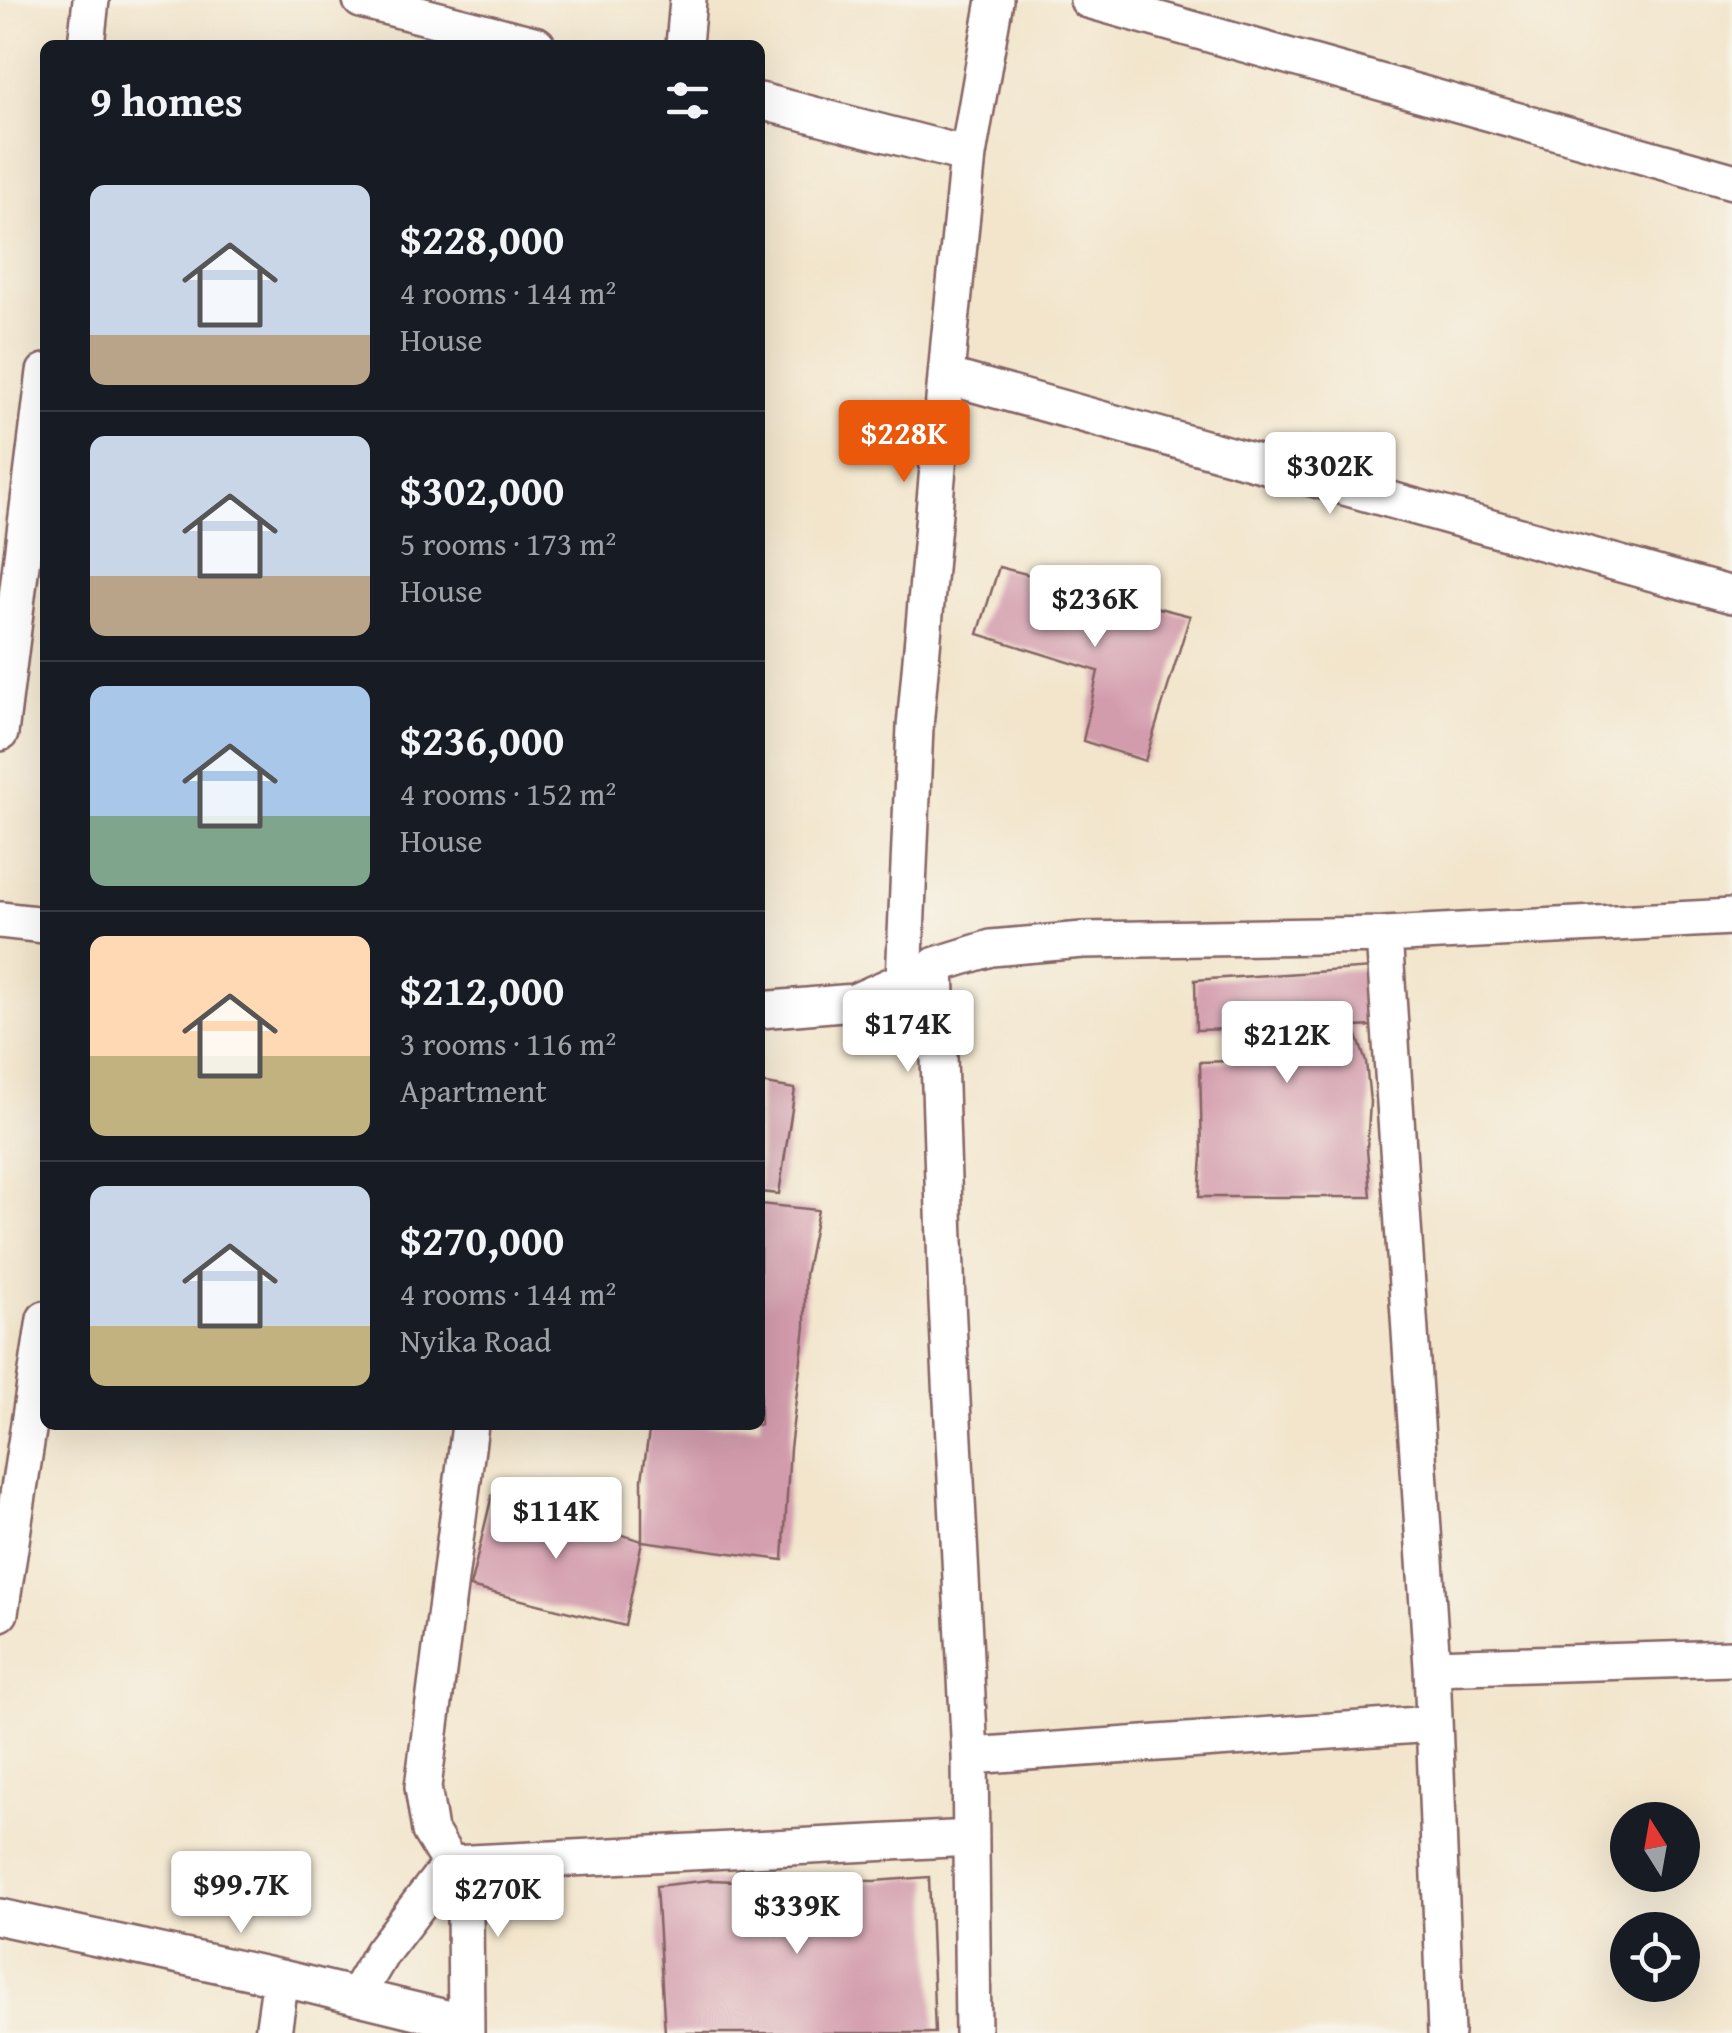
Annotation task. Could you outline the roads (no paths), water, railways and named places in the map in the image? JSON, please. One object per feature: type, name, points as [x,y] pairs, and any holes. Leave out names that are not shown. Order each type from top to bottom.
[{"type":"street","points":[[87,40],[91,0]]},
{"type":"street","points":[[361,0],[411,30],[495,40]]},
{"type":"street","points":[[684,40],[688,0]]},
{"type":"street","points":[[904,981],[916,727],[946,376],[968,154],[995,0]]},
{"type":"street","points":[[1088,0],[1732,181]]},
{"type":"street","points":[[765,102],[968,154]]},
{"type":"street","points":[[946,376],[1732,595]]},
{"type":"street","points":[[0,733],[40,412]]},
{"type":"street","points":[[765,1010],[854,1002],[936,964],[991,948],[1082,940],[1384,934],[1732,917]]},
{"type":"street","points":[[0,920],[40,924]]},
{"type":"street","points":[[1384,934],[1432,1667],[1446,2033]]},
{"type":"street","points":[[936,964],[970,1756],[973,2033]]},
{"type":"street","points":[[0,1613],[40,1351]]},
{"type":"street","points":[[0,1918],[281,1978],[466,2028],[465,1904],[450,1864],[430,1830],[423,1787],[469,1430]]},
{"type":"street","points":[[1432,1667],[1732,1658]]},
{"type":"street","points":[[970,1756],[1433,1724]]},
{"type":"street","points":[[356,1996],[382,1952],[450,1864],[971,1838]]},
{"type":"street","points":[[273,2033],[281,1978]]}]
